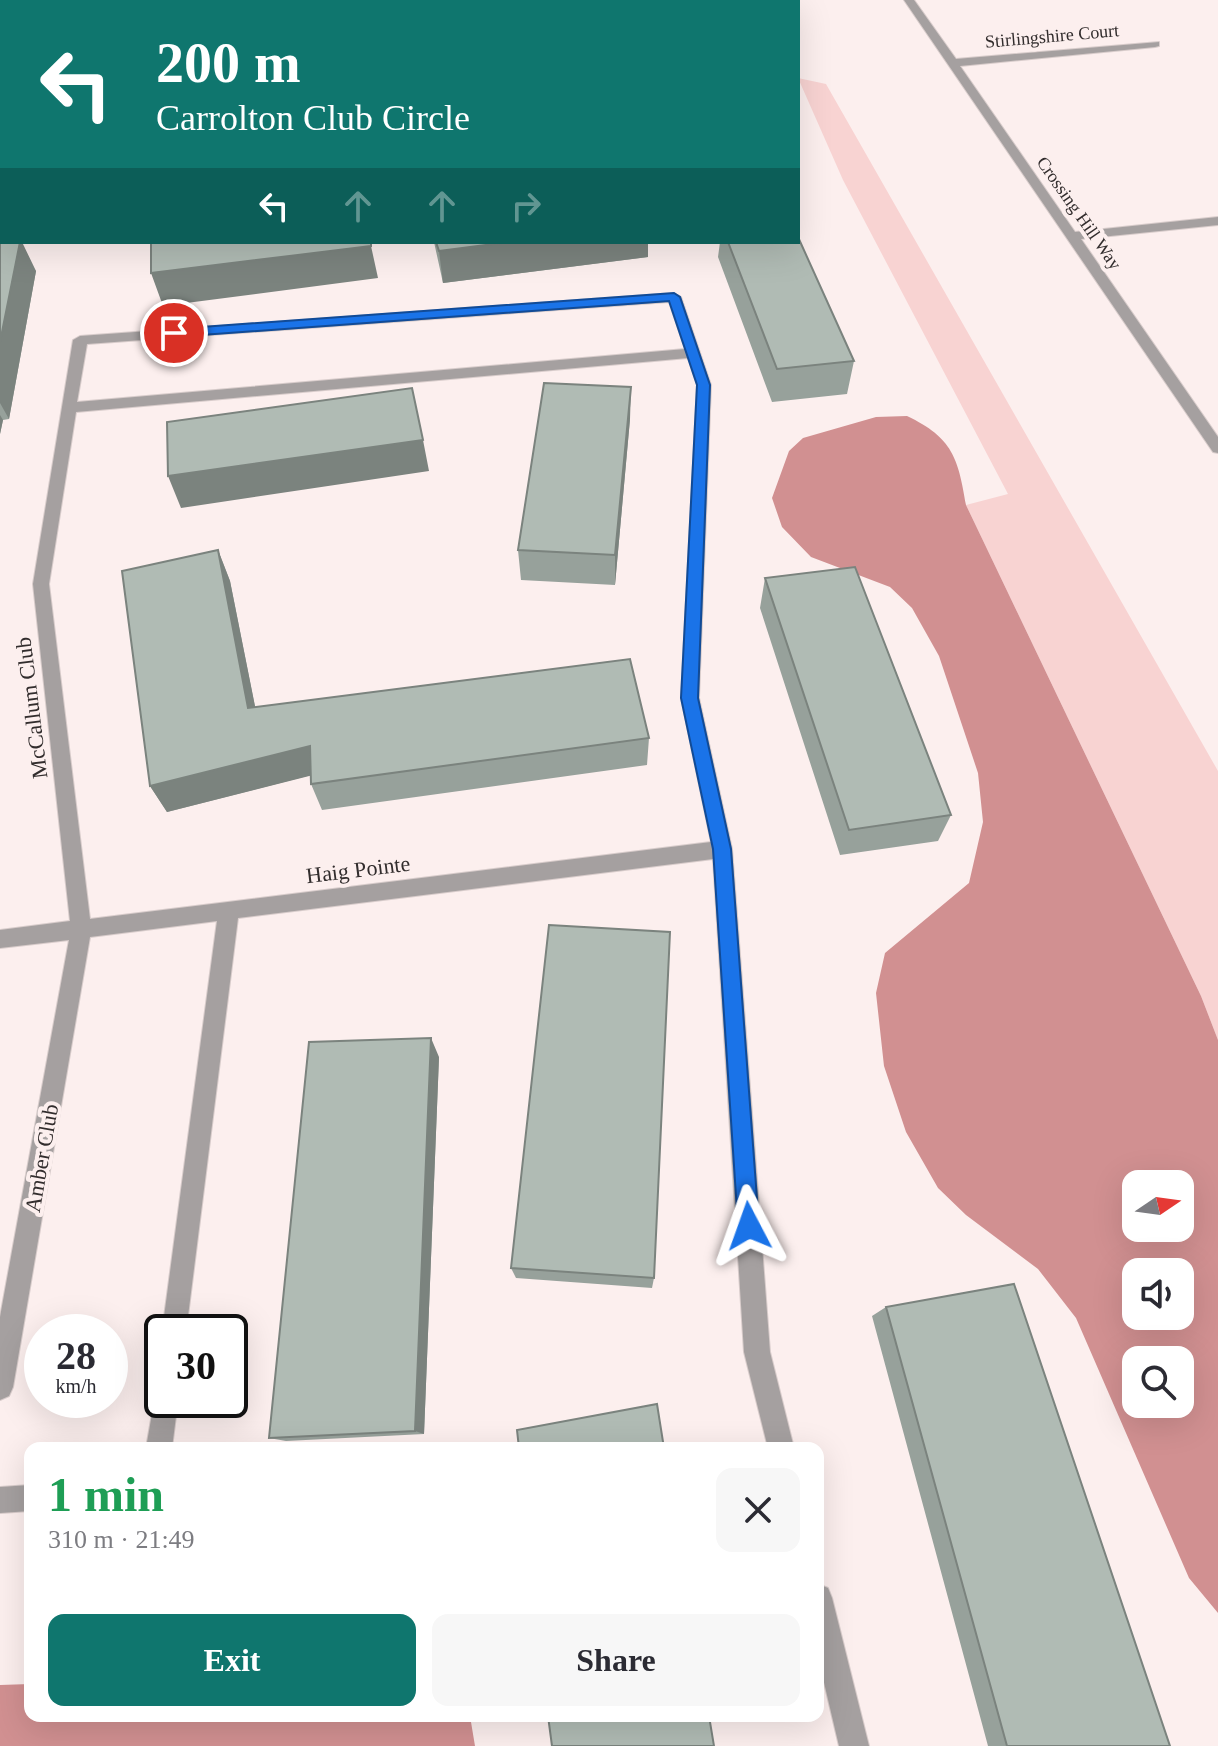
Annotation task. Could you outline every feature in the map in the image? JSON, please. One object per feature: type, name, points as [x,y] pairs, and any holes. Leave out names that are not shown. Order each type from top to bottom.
[{"type":"street","name":"Crossing Hill Way","points":[[909,0],[1218,448]]},
{"type":"street","name":"Stirlingshire Court","points":[[953,63],[1155,44]]},
{"type":"street","points":[[1072,236],[1218,221]]},
{"type":"street","name":"McCallum Club","points":[[81,928],[41,584],[80,340],[674,297],[693,353]]},
{"type":"street","points":[[69,408],[693,353],[704,385],[690,698],[722,849],[757,1352],[780,1442]]},
{"type":"street","name":"Haig Pointe","points":[[0,939],[722,849]]},
{"type":"street","points":[[176,1314],[229,910]]},
{"type":"street","name":"Amber Club","points":[[0,1387],[81,928]]},
{"type":"street","points":[[160,1442],[163,1418]]},
{"type":"street","points":[[0,1500],[24,1498]]},
{"type":"street","points":[[824,1623],[854,1746]]},
{"type":"shaded area","points":[[800,78],[826,84],[1218,771],[1218,1040],[1201,996],[966,505],[1008,494],[843,180]]},
{"type":"shaded area","points":[[907,416],[934,433],[951,451],[960,474],[966,505],[1201,996],[1218,1040],[1218,1613],[1189,1578],[1076,1318],[1038,1269],[966,1215],[938,1188],[906,1132],[884,1066],[876,993],[885,953],[969,883],[983,822],[978,773],[939,656],[912,608],[890,587],[811,557],[782,527],[772,498],[789,451],[803,438],[876,417]]},
{"type":"shaded area","points":[[24,1684],[24,1722],[471,1722],[475,1746],[0,1746],[0,1685]]},
{"type":"building","points":[[800,241],[854,361],[777,369],[729,244],[800,244]]},
{"type":"building","points":[[0,244],[20,244],[0,342]]},
{"type":"building","points":[[151,244],[371,244],[371,246],[151,273]]},
{"type":"building","points":[[437,244],[493,244],[439,251]]},
{"type":"building","points":[[544,383],[631,387],[615,555],[518,550]]},
{"type":"building","points":[[412,388],[423,440],[168,476],[167,422]]},
{"type":"building","points":[[218,550],[248,708],[630,659],[649,738],[311,784],[310,746],[150,786],[122,571]]},
{"type":"building","points":[[855,567],[951,815],[849,830],[765,578]]},
{"type":"building","points":[[549,925],[670,932],[654,1278],[511,1268]]},
{"type":"building","points":[[431,1038],[415,1431],[269,1438],[309,1042]]},
{"type":"building","points":[[1014,1284],[1170,1746],[1007,1746],[886,1307]]},
{"type":"building","points":[[657,1404],[663,1442],[518,1442],[517,1430]]},
{"type":"building","points":[[549,1722],[710,1722],[714,1746],[552,1746]]},
{"type":"route","points":[[174,333],[674,297],[704,385],[690,698],[722,849],[749,1226]]}]
